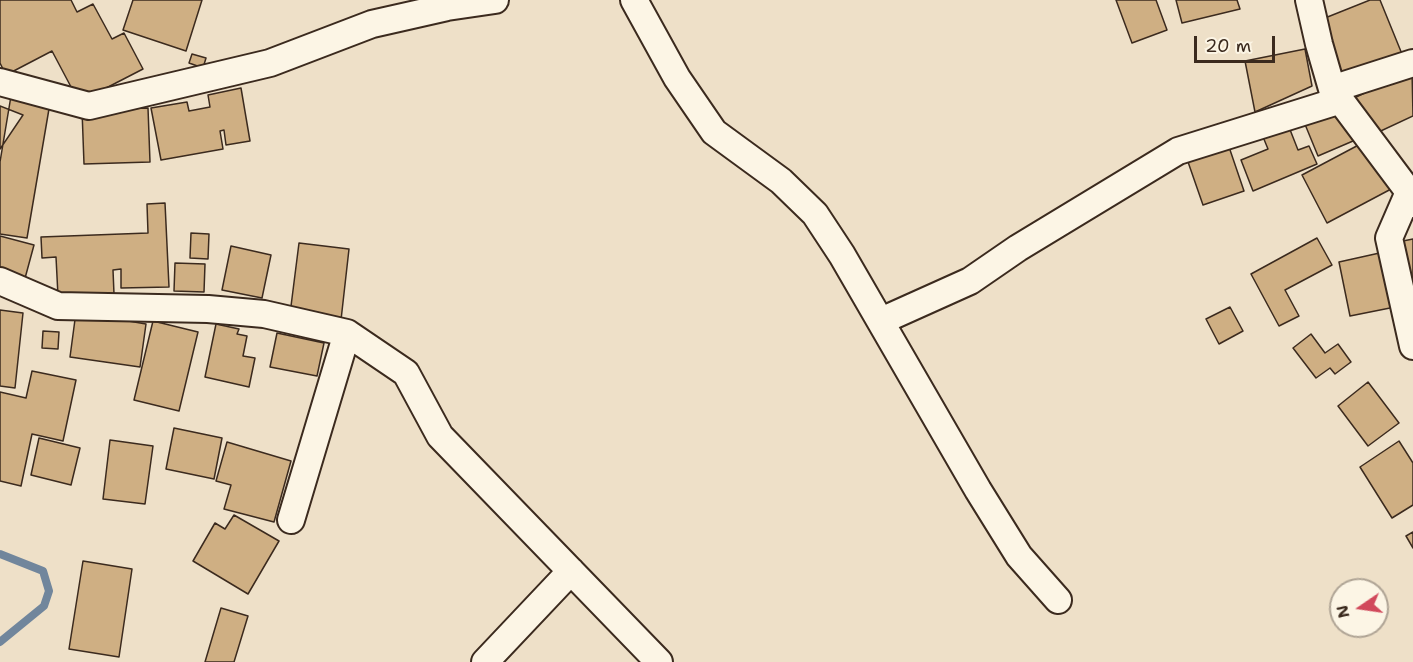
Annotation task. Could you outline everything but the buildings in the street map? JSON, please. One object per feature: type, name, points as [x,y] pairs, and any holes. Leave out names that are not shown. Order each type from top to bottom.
[{"type":"street","points":[[0,82],[89,106],[270,63],[372,24],[447,7],[495,0]]},
{"type":"street","points":[[634,0],[677,78],[714,132],[781,181],[815,213],[1019,556],[1058,600]]},
{"type":"street","points":[[1309,0],[1319,44],[1337,94],[1411,198],[1389,238],[1413,346]]},
{"type":"street","points":[[881,321],[970,281],[1018,248],[1178,151],[1337,94],[1413,63]]},
{"type":"street","points":[[0,281],[58,306],[208,309],[264,314],[347,333],[406,373],[440,436],[659,662]]},
{"type":"street","points":[[291,520],[347,333]]},
{"type":"street","points":[[485,662],[572,571]]},
{"type":"waterway","points":[[0,554],[43,571],[49,591],[44,606],[0,642]]}]
